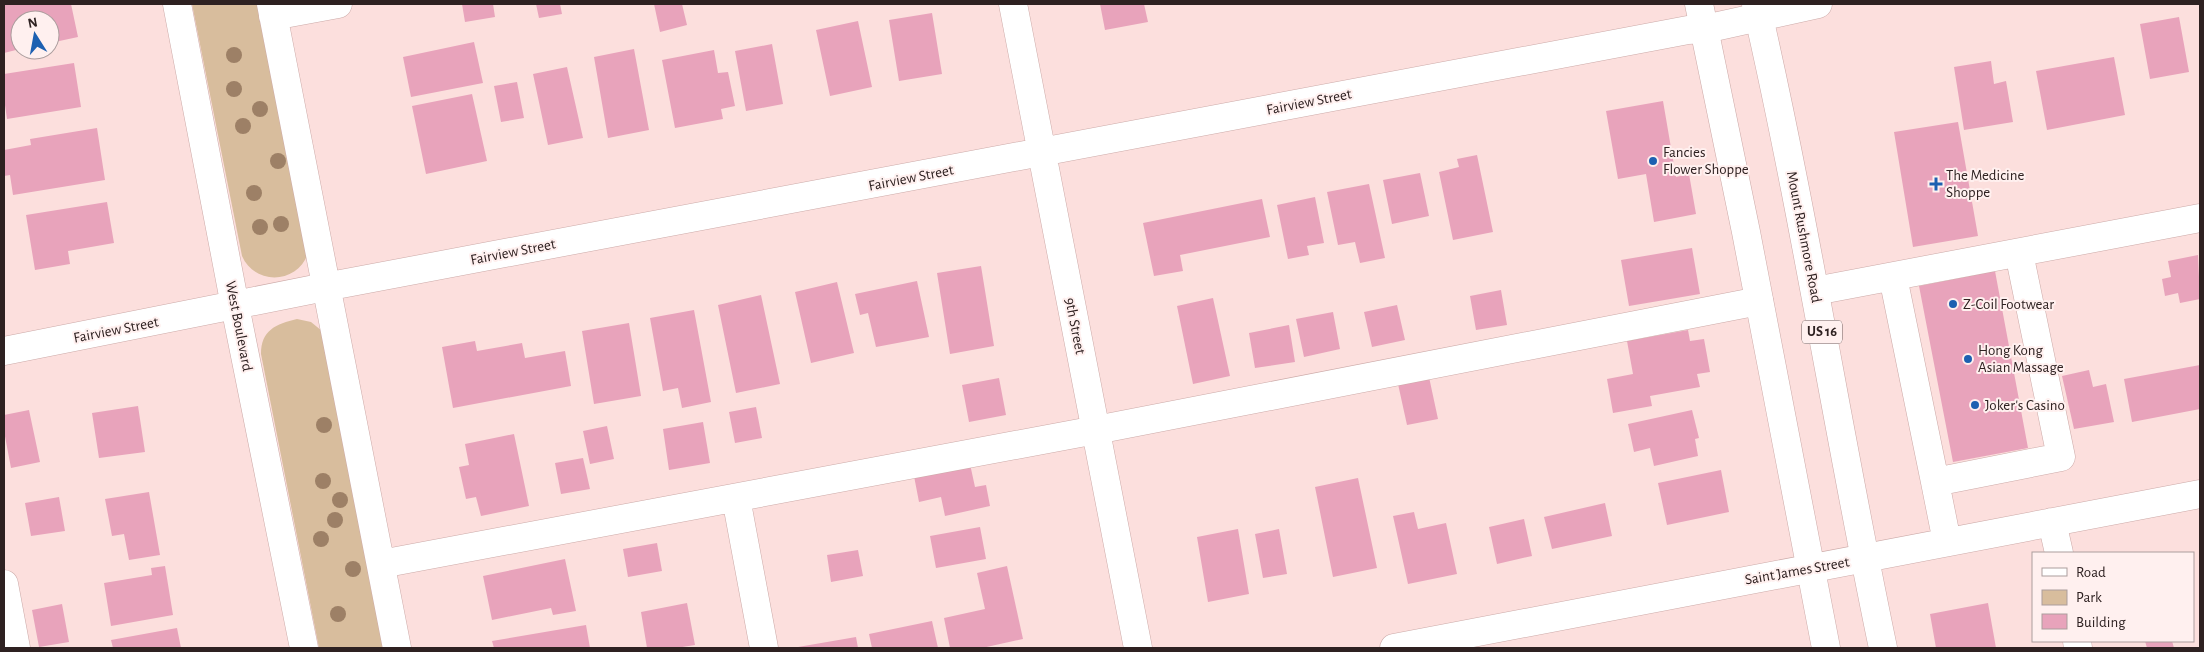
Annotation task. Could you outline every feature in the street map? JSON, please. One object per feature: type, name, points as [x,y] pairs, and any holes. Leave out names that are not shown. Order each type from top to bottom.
[{"type":"main road","name":"West Boulevard","points":[[177,4],[235,306],[304,648]]},
{"type":"main road","points":[[338,4],[272,10],[397,648]]},
{"type":"main road","name":"9th Street","points":[[1013,4],[1138,648]]},
{"type":"main road","name":"Fairview Street","points":[[4,351],[325,287],[1041,154],[1688,30],[1702,16],[1818,4]]},
{"type":"main road","name":"Mount Rushmore Road","points":[[1758,10],[1815,291],[1864,558],[1883,648]]},
{"type":"main road","points":[[1702,16],[1826,648]]},
{"type":"main road","points":[[1815,291],[2200,218]]},
{"type":"main road","points":[[1934,482],[2061,457],[2019,253]]},
{"type":"main road","points":[[1893,277],[1947,542]]},
{"type":"main road","points":[[381,564],[1096,430],[1759,301]]},
{"type":"main road","name":"Saint James Street","points":[[1394,648],[1764,576],[1811,570],[1864,558],[2200,494]]},
{"type":"main road","points":[[736,498],[764,648]]},
{"type":"main road","points":[[2052,522],[2059,552]]},
{"type":"main road","points":[[4,584],[12,644]]},
{"type":"green space","points":[[192,4],[259,4],[308,253],[303,263],[295,271],[286,275],[276,277],[256,273],[248,266],[242,256]]},
{"type":"green space","points":[[297,319],[311,322],[322,331],[386,648],[319,648],[261,354],[264,339],[271,329]]},
{"type":"building","points":[[4,4],[71,4],[78,37],[60,41],[60,10],[10,10],[10,52],[4,53]]},
{"type":"building","points":[[462,4],[493,4],[495,17],[465,22]]},
{"type":"building","points":[[536,4],[560,4],[562,14],[539,18]]},
{"type":"building","points":[[654,4],[682,4],[687,25],[660,32]]},
{"type":"building","points":[[1100,4],[1144,4],[1148,22],[1105,30]]},
{"type":"building","points":[[932,13],[942,74],[899,81],[889,20]]},
{"type":"building","points":[[2179,17],[2189,72],[2150,79],[2140,24]]},
{"type":"building","points":[[858,21],[872,87],[830,96],[816,30]]},
{"type":"building","points":[[474,42],[483,83],[411,97],[403,57]]},
{"type":"building","points":[[772,44],[783,104],[746,111],[735,51]]},
{"type":"building","points":[[634,49],[649,130],[608,138],[594,57]]},
{"type":"building","points":[[714,50],[718,73],[728,72],[735,106],[721,109],[723,119],[675,128],[662,60]]},
{"type":"building","points":[[2114,57],[2125,115],[2047,130],[2036,71]]},
{"type":"building","points":[[1991,61],[1994,84],[2006,81],[2013,122],[1964,130],[1954,67]]},
{"type":"building","points":[[74,63],[81,107],[7,119],[4,98],[4,74]]},
{"type":"building","points":[[567,67],[583,138],[548,145],[533,74]]},
{"type":"building","points":[[517,82],[524,118],[501,122],[494,86]]},
{"type":"building","points":[[472,94],[487,161],[426,174],[412,106]]},
{"type":"building","points":[[1663,101],[1676,177],[1689,174],[1696,214],[1654,222],[1646,174],[1618,179],[1606,111]]},
{"type":"building","name":"The Medicine Shoppe","points":[[1958,122],[1978,236],[1913,247],[1894,132]]},
{"type":"building","points":[[97,128],[105,180],[13,195],[10,175],[4,176],[4,150],[31,145],[30,139]]},
{"type":"building","points":[[1477,155],[1493,232],[1453,240],[1439,172],[1459,167],[1457,159]]},
{"type":"building","points":[[1420,173],[1429,216],[1392,224],[1383,180]]},
{"type":"building","points":[[1369,184],[1385,258],[1360,263],[1355,242],[1338,245],[1327,192]]},
{"type":"building","points":[[1315,197],[1324,243],[1307,246],[1309,255],[1288,259],[1277,205]]},
{"type":"building","points":[[1262,199],[1270,237],[1180,255],[1183,271],[1154,276],[1143,223]]},
{"type":"building","points":[[107,202],[114,243],[68,251],[70,264],[35,270],[26,215]]},
{"type":"building","points":[[1692,248],[1700,294],[1629,306],[1621,260]]},
{"type":"building","points":[[2198,255],[2200,299],[2180,303],[2178,293],[2165,296],[2162,279],[2171,277],[2168,261]]},
{"type":"building","points":[[981,266],[994,346],[950,354],[937,273]]},
{"type":"building","points":[[1995,271],[2028,448],[1953,462],[1919,286]]},
{"type":"building","points":[[917,281],[929,337],[876,347],[868,313],[860,315],[855,294]]},
{"type":"building","points":[[837,282],[854,353],[811,363],[795,292]]},
{"type":"building","points":[[1501,290],[1507,325],[1476,330],[1470,296]]},
{"type":"building","points":[[761,295],[780,384],[736,393],[718,305]]},
{"type":"building","points":[[1213,298],[1230,376],[1193,384],[1177,306]]},
{"type":"building","points":[[1397,305],[1405,340],[1372,347],[1364,312]]},
{"type":"building","points":[[694,310],[711,402],[682,408],[678,388],[663,391],[650,318]]},
{"type":"building","points":[[1333,312],[1340,349],[1304,357],[1296,319]]},
{"type":"building","points":[[629,323],[641,396],[594,404],[582,331]]},
{"type":"building","points":[[1289,325],[1295,362],[1255,368],[1249,333]]},
{"type":"building","points":[[1688,330],[1690,341],[1704,339],[1710,372],[1697,374],[1700,387],[1650,396],[1652,406],[1613,413],[1607,379],[1633,374],[1627,341]]},
{"type":"building","points":[[475,341],[477,351],[522,343],[525,358],[565,351],[571,386],[453,408],[442,347]]},
{"type":"building","points":[[2200,365],[2200,409],[2132,422],[2124,379]]},
{"type":"building","points":[[2089,370],[2093,387],[2106,384],[2114,422],[2074,429],[2062,376]]},
{"type":"building","points":[[1429,377],[1438,419],[1407,425],[1398,384]]},
{"type":"building","points":[[999,378],[1006,415],[969,422],[962,385]]},
{"type":"building","points":[[138,406],[145,452],[99,458],[92,413]]},
{"type":"building","points":[[756,407],[762,438],[735,443],[729,412]]},
{"type":"building","points":[[29,410],[40,462],[11,468],[4,431],[4,415]]},
{"type":"building","points":[[1692,410],[1699,438],[1695,439],[1698,456],[1654,466],[1650,448],[1634,452],[1628,424]]},
{"type":"building","points":[[703,422],[710,463],[669,470],[663,429]]},
{"type":"building","points":[[607,426],[614,459],[590,464],[583,431]]},
{"type":"building","points":[[514,434],[529,506],[481,516],[476,497],[466,499],[459,467],[469,465],[465,444]]},
{"type":"building","points":[[583,458],[590,489],[561,494],[555,463]]},
{"type":"building","points":[[970,464],[975,487],[986,485],[990,506],[945,516],[941,497],[919,502],[914,476]]},
{"type":"building","points":[[1721,470],[1729,512],[1667,525],[1658,483]]},
{"type":"building","points":[[1358,478],[1377,568],[1333,577],[1315,487]]},
{"type":"building","points":[[149,492],[160,555],[129,560],[124,534],[112,536],[105,499]]},
{"type":"building","points":[[59,497],[65,531],[31,536],[25,503]]},
{"type":"building","points":[[1605,503],[1612,536],[1552,549],[1544,517]]},
{"type":"building","points":[[1414,512],[1418,529],[1446,523],[1457,574],[1408,584],[1393,516]]},
{"type":"building","points":[[1524,519],[1532,556],[1497,564],[1489,527]]},
{"type":"building","points":[[980,527],[986,559],[936,568],[930,536]]},
{"type":"building","points":[[1238,529],[1249,594],[1208,602],[1197,537]]},
{"type":"building","points":[[1279,529],[1287,574],[1263,578],[1255,534]]},
{"type":"building","points":[[657,543],[662,571],[628,577],[623,549]]},
{"type":"building","points":[[858,550],[863,576],[831,582],[827,555]]},
{"type":"building","points":[[565,559],[576,611],[553,615],[551,608],[492,620],[483,576]]},
{"type":"building","points":[[165,566],[173,615],[111,626],[104,583],[152,575],[151,568]]},
{"type":"building","points":[[1007,566],[1023,639],[982,648],[950,648],[944,618],[985,609],[977,573]]},
{"type":"building","points":[[687,603],[695,645],[676,648],[647,648],[641,612]]},
{"type":"building","points":[[1988,603],[1996,648],[1936,648],[1930,614]]},
{"type":"building","points":[[62,604],[69,642],[39,647],[32,610]]},
{"type":"building","points":[[932,621],[938,648],[872,648],[869,634]]},
{"type":"building","points":[[586,625],[590,648],[494,648],[492,641]]},
{"type":"building","points":[[177,628],[181,648],[113,648],[111,640]]},
{"type":"building","points":[[856,637],[858,648],[798,648],[798,647]]},
{"type":"building","points":[[2145,642],[2172,642],[2174,648],[2147,648]]},
{"type":"place","name":"Fancies Flower Shoppe","points":[[1653,161]]},
{"type":"place","name":"The Medicine Shoppe","points":[[1936,184]]},
{"type":"place","name":"Z-Coil Footwear","points":[[1953,304]]},
{"type":"place","name":"Hong Kong Asian Massage","points":[[1968,359]]},
{"type":"place","name":"Joker's Casino","points":[[1975,405]]}]
